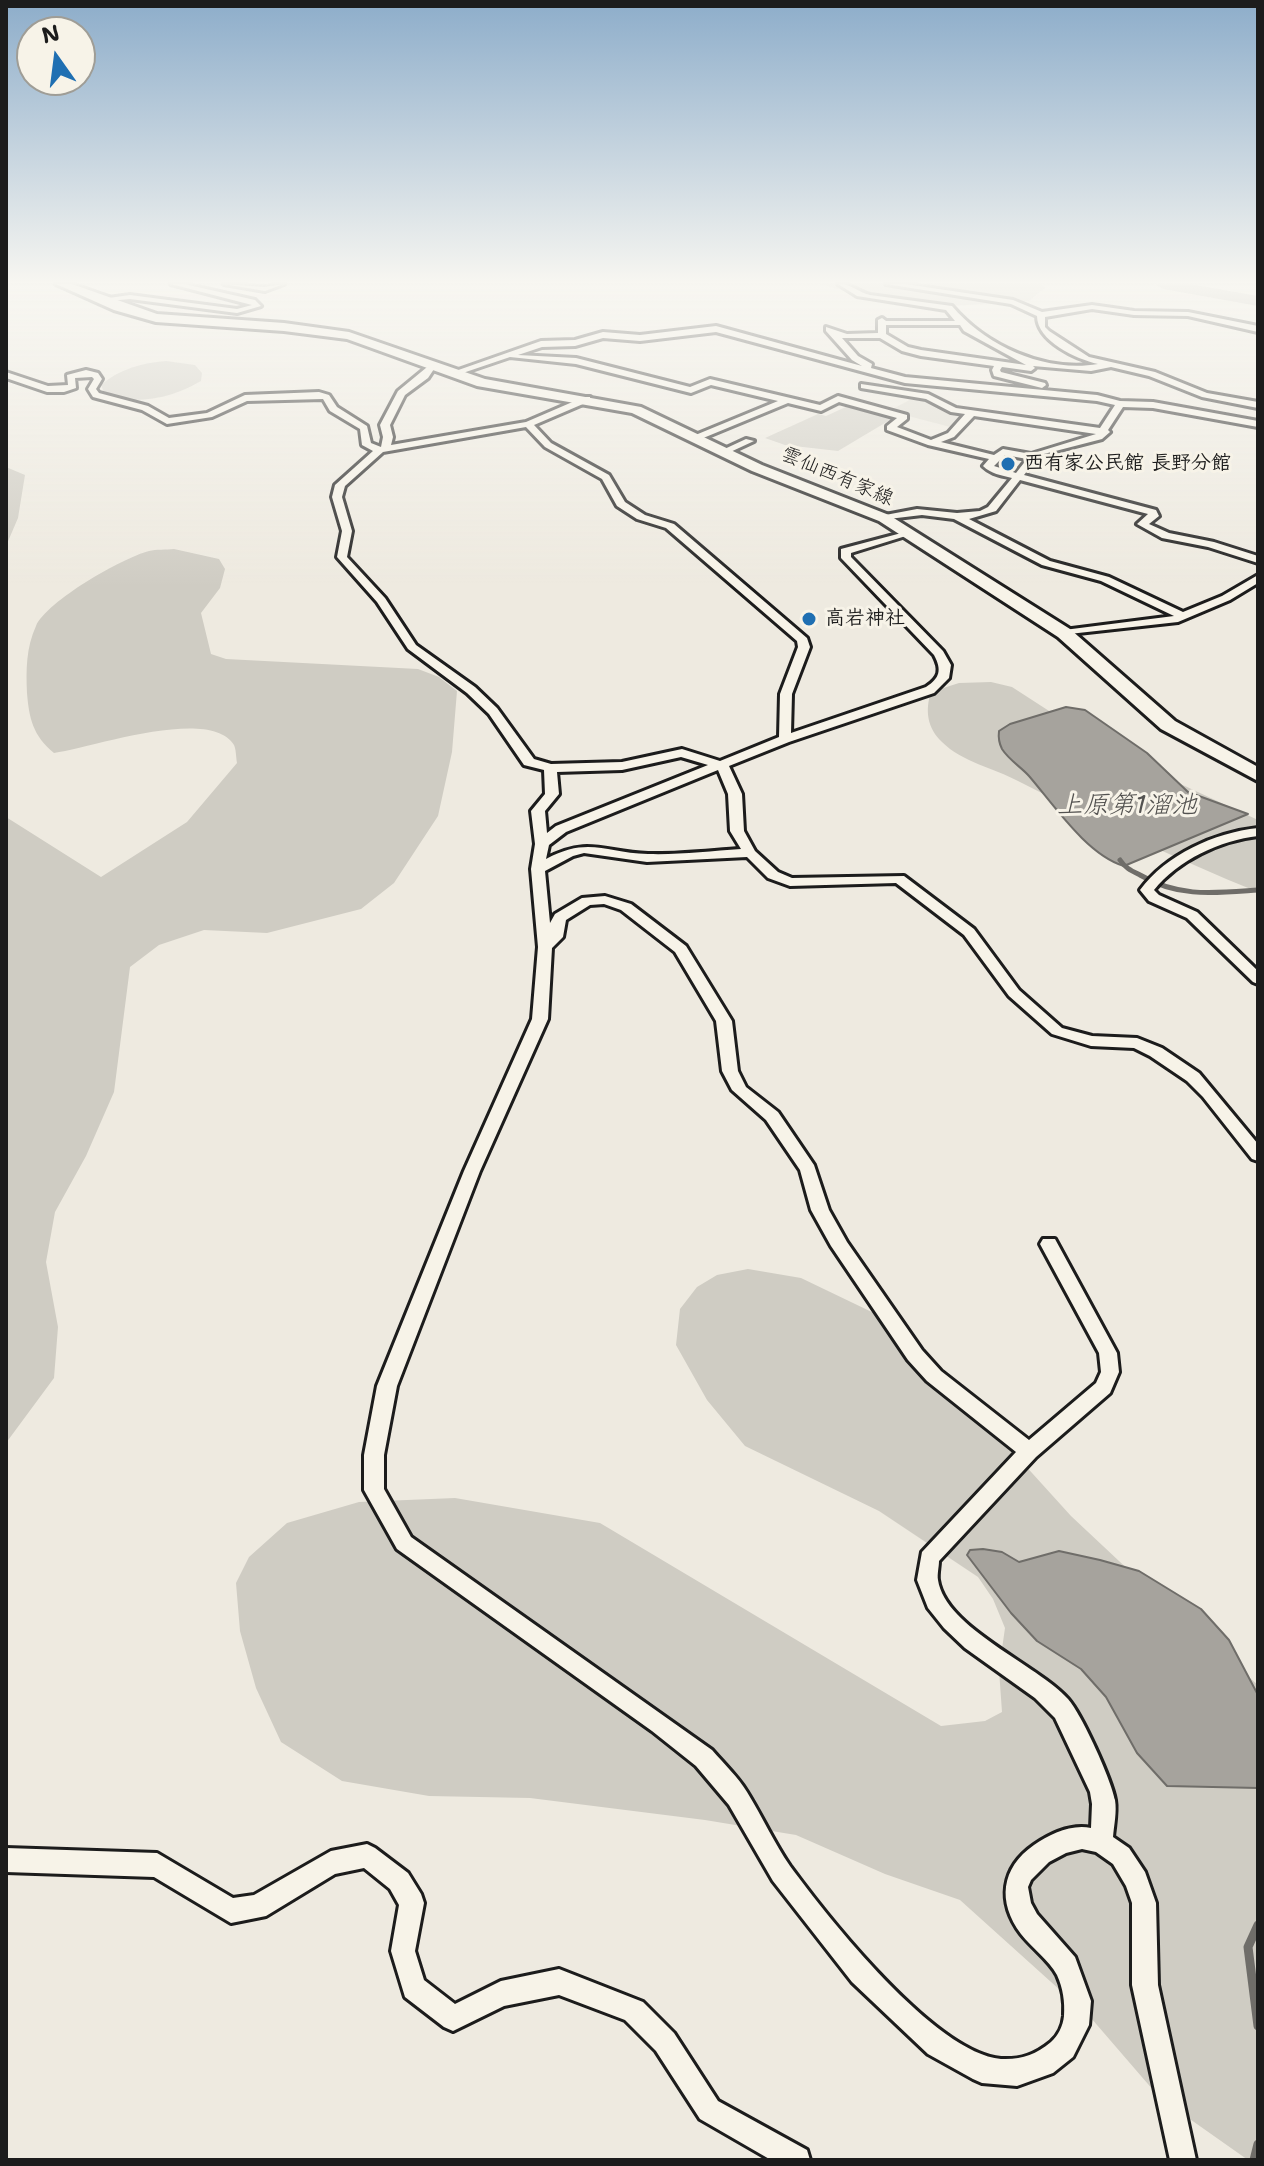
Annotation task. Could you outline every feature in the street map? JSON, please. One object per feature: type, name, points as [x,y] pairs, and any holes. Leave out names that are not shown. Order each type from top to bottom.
[{"type":"main road","name":"雲仙西有家線","points":[[498,385],[636,410],[723,452],[884,518],[1064,633],[1168,725],[1258,775]]},
{"type":"street","points":[[37,385],[52,390],[73,385]]},
{"type":"street","points":[[94,385],[92,389],[96,395],[145,408],[167,421],[209,415],[245,398],[319,395],[326,397],[333,409],[364,428],[367,445],[382,449],[528,424],[587,399]]},
{"type":"street","points":[[412,385],[401,393],[385,425],[388,437],[382,449],[340,485],[337,497],[347,531],[342,557],[381,600],[412,647],[471,690],[493,711],[529,762],[550,768],[622,766],[682,753],[723,766],[735,794],[737,831],[750,853],[773,875],[790,882],[899,879],[969,932],[1014,993],[1057,1031],[1091,1041],[1137,1043],[1156,1052],[1193,1077],[1255,1144]]},
{"type":"street","points":[[671,385],[691,390],[703,385]]},
{"type":"street","points":[[723,385],[821,408],[838,399],[904,417],[890,428],[931,443],[996,458]]},
{"type":"street","points":[[959,385],[1097,398]]},
{"type":"street","points":[[1043,385],[1120,404],[1153,405],[1258,424]]},
{"type":"street","points":[[1180,385],[1205,395],[1258,405]]},
{"type":"street","points":[[864,386],[928,397],[947,408],[1105,432]]},
{"type":"street","points":[[696,438],[788,400]]},
{"type":"street","points":[[959,518],[992,509],[1017,476],[1044,450],[1089,440],[1105,432],[1120,404]]},
{"type":"street","points":[[931,443],[951,435],[972,412]]},
{"type":"street","points":[[528,424],[548,445],[606,477],[621,504],[641,517],[670,526],[803,640],[804,647],[786,694],[785,739]]},
{"type":"street","points":[[723,452],[749,441]]},
{"type":"street","points":[[1034,457],[1007,452],[988,466],[1152,512],[1154,516],[1142,524],[1166,536],[1210,544],[1258,560]]},
{"type":"street","points":[[884,518],[924,512],[959,518],[1046,563],[1105,579],[1183,616]]},
{"type":"street","points":[[542,844],[561,829],[785,739],[930,690],[942,682],[947,666],[939,653],[846,558],[845,551],[905,533]]},
{"type":"street","points":[[1064,633],[1174,620],[1226,598],[1258,578]]},
{"type":"street","points":[[550,768],[552,794],[538,811],[542,844],[538,869],[545,947],[540,1019],[472,1171],[387,1386],[374,1455],[374,1490],[404,1543],[704,1758],[737,1797],[781,1873],[861,1973],[937,2045],[982,2070],[1017,2073],[1044,2064],[1064,2048],[1076,2025],[1078,2001],[1066,1966],[1028,1923],[1019,1905],[1016,1887],[1022,1872],[1041,1854],[1062,1842],[1082,1838],[1101,1842],[1121,1856],[1136,1880],[1144,1903],[1145,1985],[1183,2160]]},
{"type":"street","points":[[1258,832],[1235,835],[1176,862],[1147,890],[1154,898],[1192,915],[1258,979]]},
{"type":"street","points":[[538,869],[568,853],[584,849],[647,858],[750,853]]},
{"type":"street","points":[[545,947],[556,937],[560,917],[580,904],[605,900],[626,907],[681,949],[724,1021],[730,1071],[740,1090],[772,1116],[808,1169],[820,1210],[865,1282],[934,1376],[1029,1451]]},
{"type":"street","points":[[1049,1244],[1108,1353],[1110,1372],[1103,1388],[1029,1451],[929,1558],[924,1572],[928,1589],[965,1635],[1062,1707],[1104,1798],[1101,1842]]},
{"type":"street","points":[[6,1860],[157,1865],[231,1911],[257,1907],[331,1863],[367,1856],[399,1881],[412,1903],[403,1951],[414,1988],[453,2018],[501,1994],[559,1982],[634,2011],[665,2042],[709,2110],[797,2160]]},
{"type":"shaded area","points":[[101,385],[192,385],[156,398],[107,400]]},
{"type":"shaded area","points":[[915,397],[926,398],[967,414],[954,428],[889,411]]},
{"type":"shaded area","points":[[850,405],[895,417],[838,451],[785,445],[765,438],[818,414],[826,416]]},
{"type":"shaded area","points":[[6,467],[25,475],[18,518],[6,546]]},
{"type":"shaded area","points":[[174,549],[219,559],[225,569],[220,588],[201,613],[211,654],[226,659],[418,669],[439,677],[457,691],[452,752],[438,816],[394,883],[361,909],[267,933],[204,930],[159,945],[130,967],[114,1092],[86,1156],[55,1212],[46,1262],[58,1327],[54,1378],[6,1443],[6,817],[101,877],[187,822],[237,763],[234,745],[221,734],[201,729],[149,732],[54,753],[41,740],[31,718],[27,684],[28,651],[36,626],[43,616],[69,593],[137,555],[152,550]]},
{"type":"shaded area","points":[[991,682],[1012,687],[1114,753],[1258,820],[1258,892],[1137,839],[950,749],[930,725],[928,705],[931,692],[959,683]]},
{"type":"shaded area","points":[[748,1269],[801,1278],[878,1315],[955,1388],[1071,1516],[1183,1621],[1258,1685],[1258,2160],[1248,2160],[1160,2098],[1091,2018],[960,1900],[885,1874],[796,1835],[530,1798],[429,1796],[342,1781],[281,1742],[256,1688],[240,1631],[236,1583],[249,1557],[287,1523],[359,1502],[455,1498],[600,1523],[941,1726],[985,1721],[1002,1712],[999,1670],[1005,1628],[993,1599],[978,1577],[879,1511],[745,1446],[707,1400],[676,1345],[680,1309],[697,1287],[717,1275]]},
{"type":"water","name":"上原第1溜池","points":[[1066,707],[1085,710],[1147,753],[1188,792],[1248,814],[1124,866],[1110,860],[1072,828],[999,743],[999,731],[1010,724]]},
{"type":"water","points":[[970,1550],[1002,1552],[1019,1562],[1059,1551],[1100,1560],[1139,1571],[1201,1609],[1229,1640],[1258,1695],[1258,1788],[1167,1786],[1137,1753],[1106,1697],[1081,1669],[1037,1641],[1011,1613],[967,1555]]},
{"type":"waterway","points":[[1120,860],[1129,869],[1155,882],[1183,891],[1258,890]]},
{"type":"waterway","points":[[1258,1925],[1248,1947],[1258,2026]]},
{"type":"waterway","points":[[1254,2160],[1258,2144]]},
{"type":"place","name":"西有家公民館 長野分館","points":[[1008,464]]},
{"type":"place","name":"高岩神社","points":[[809,619]]}]
